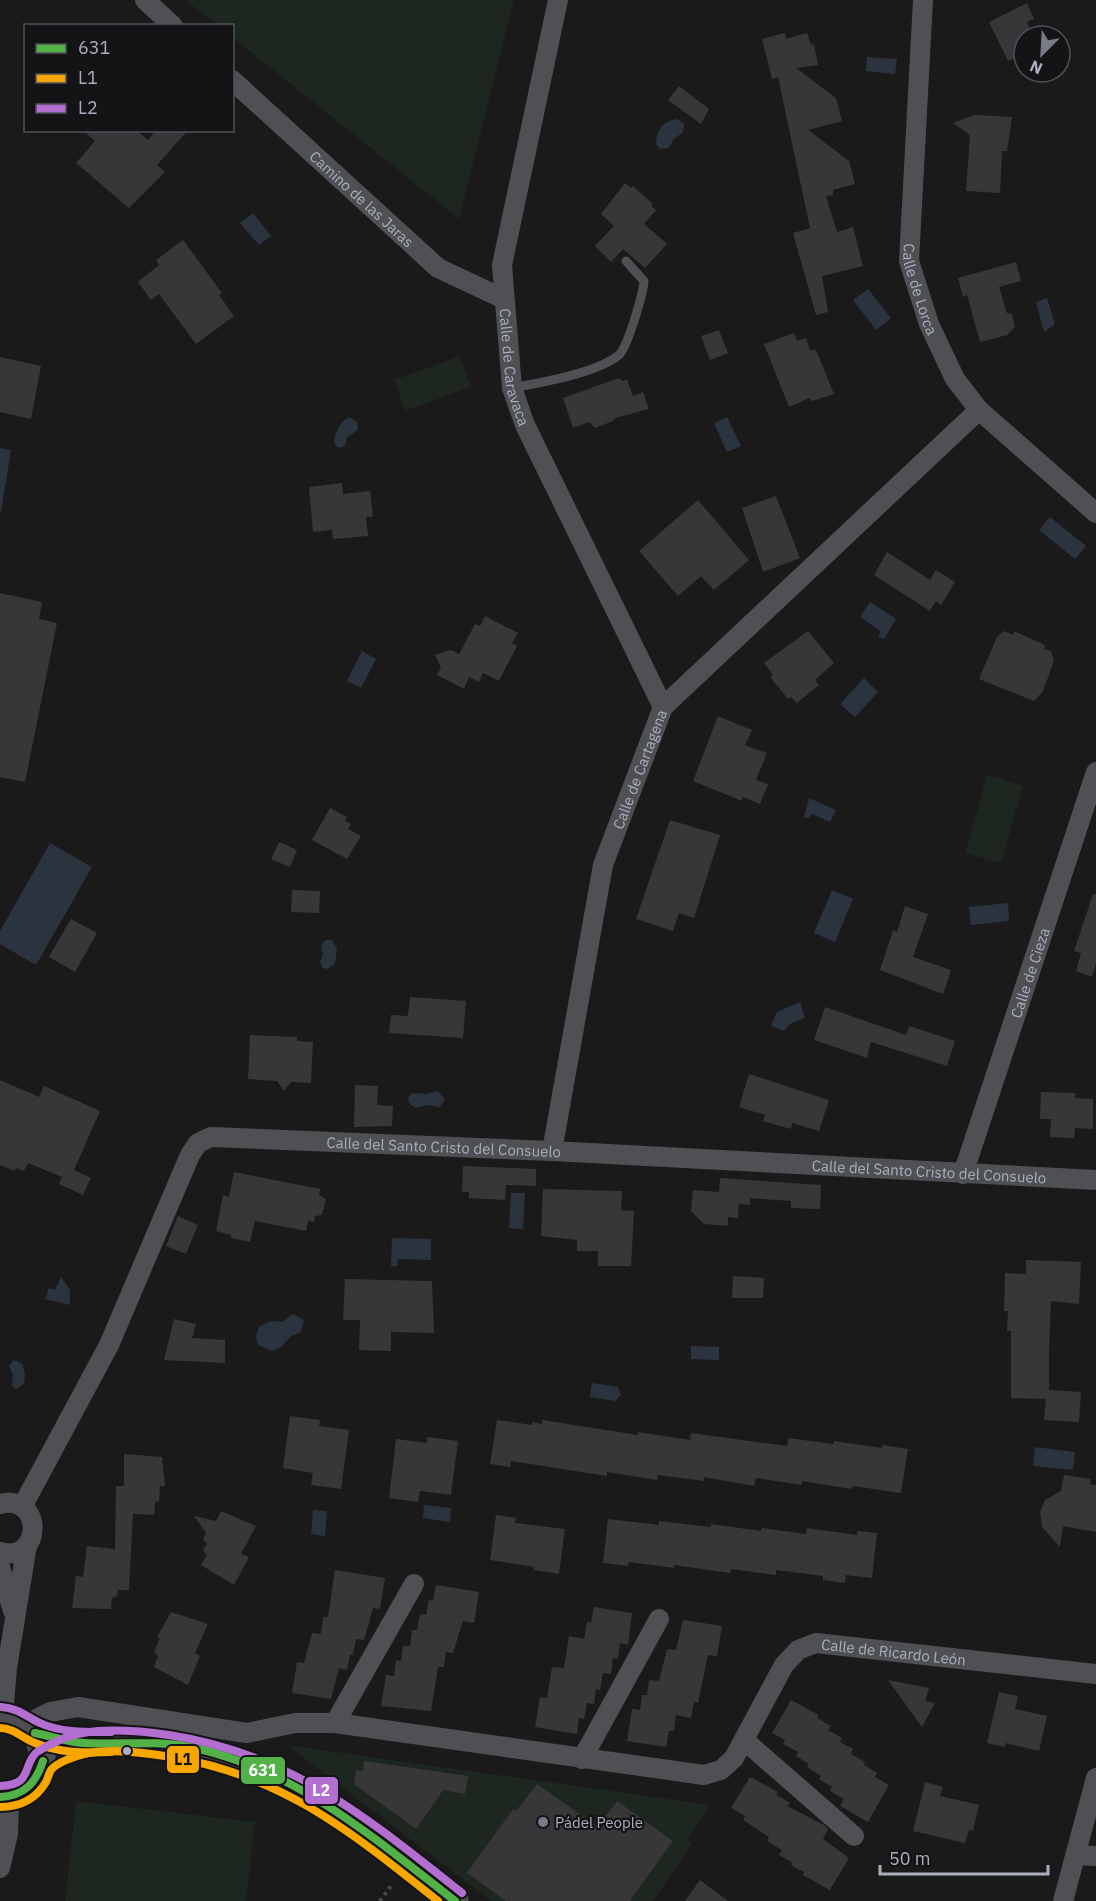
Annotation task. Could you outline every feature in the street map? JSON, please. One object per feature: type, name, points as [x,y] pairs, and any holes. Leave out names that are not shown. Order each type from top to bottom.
[{"type":"main road","points":[[16,1722],[82,1743],[127,1742],[187,1747],[230,1757],[277,1775],[338,1809],[455,1901]]},
{"type":"main road","points":[[4,1798],[32,1785],[43,1761],[40,1742],[16,1722]]},
{"type":"main road","points":[[43,1761],[82,1743]]},
{"type":"street","points":[[145,0],[171,24]]},
{"type":"street","name":"Calle de Caravaca","points":[[558,0],[502,265],[512,388],[525,425],[663,707]]},
{"type":"street","name":"Calle de Lorca","points":[[923,0],[909,261],[929,324],[956,379],[980,410],[1096,513]]},
{"type":"street","name":"Camino de las Jaras","points":[[234,82],[438,268],[504,299]]},
{"type":"street","name":"Calle de Cartagena","points":[[552,1151],[603,865],[663,707],[980,410]]},
{"type":"street","name":"Calle de Cieza","points":[[963,1174],[1096,772]]},
{"type":"street","name":"Calle del Santo Cristo del Consuelo","points":[[7,1503],[109,1345],[190,1155],[198,1143],[212,1137],[552,1151],[1096,1180]]},
{"type":"street","points":[[0,1552],[18,1552],[33,1536],[30,1515],[7,1503]]},
{"type":"street","points":[[16,1722],[15,1616],[27,1545]]},
{"type":"street","points":[[0,1566],[15,1616]]},
{"type":"street","points":[[335,1723],[414,1584]]},
{"type":"street","points":[[582,1759],[660,1619]]},
{"type":"street","name":"Calle de Ricardo León","points":[[16,1722],[78,1707],[247,1733],[295,1723],[335,1723],[704,1775],[721,1770],[734,1758],[784,1665],[798,1650],[816,1643],[1096,1674]]},
{"type":"street","points":[[744,1740],[854,1836]]},
{"type":"street","points":[[1063,1901],[1096,1778]]},
{"type":"street","points":[[0,1868],[8,1834],[4,1798]]},
{"type":"street","points":[[1076,1855],[1096,1856]]},
{"type":"lane","points":[[512,388],[600,365],[620,354],[643,297],[644,280],[626,261]]},
{"type":"path","points":[[380,1901],[396,1880]]},
{"type":"shaded area","points":[[185,0],[514,0],[459,219],[234,39],[234,24],[216,24]]},
{"type":"shaded area","points":[[867,57],[897,59],[895,74],[866,71]]},
{"type":"shaded area","points":[[677,119],[684,123],[683,132],[673,140],[669,148],[660,149],[656,144],[659,130],[664,124]]},
{"type":"shaded area","points":[[253,213],[271,236],[259,245],[240,223]]},
{"type":"shaded area","points":[[868,289],[891,318],[876,330],[853,300]]},
{"type":"shaded area","points":[[1047,298],[1055,324],[1044,332],[1036,302]]},
{"type":"shaded area","points":[[460,356],[471,387],[405,411],[394,380]]},
{"type":"shaded area","points":[[349,417],[357,422],[358,430],[347,437],[345,446],[338,448],[334,442],[337,431]]},
{"type":"shaded area","points":[[727,417],[741,446],[727,452],[714,423]]},
{"type":"shaded area","points":[[0,448],[11,450],[1,512],[0,512]]},
{"type":"shaded area","points":[[1050,517],[1086,546],[1075,559],[1039,530]]},
{"type":"shaded area","points":[[870,602],[896,619],[884,639],[878,636],[881,631],[860,617]]},
{"type":"shaded area","points":[[362,651],[376,659],[361,688],[347,681]]},
{"type":"shaded area","points":[[864,678],[878,692],[855,717],[840,704]]},
{"type":"shaded area","points":[[987,775],[1023,786],[1001,863],[965,853]]},
{"type":"shaded area","points":[[809,798],[836,810],[830,822],[812,814],[809,818],[804,817]]},
{"type":"shaded area","points":[[50,843],[92,867],[36,965],[0,944],[0,931]]},
{"type":"shaded area","points":[[832,890],[853,899],[835,942],[814,933]]},
{"type":"shaded area","points":[[1008,903],[1009,921],[971,925],[969,907]]},
{"type":"shaded area","points":[[325,940],[332,940],[337,948],[335,963],[328,969],[323,968],[320,962],[323,954],[321,946]]},
{"type":"shaded area","points":[[800,1002],[805,1018],[790,1024],[784,1031],[771,1026],[777,1012]]},
{"type":"shaded area","points":[[437,1091],[445,1099],[440,1107],[427,1105],[416,1108],[410,1104],[408,1098],[412,1093],[427,1094]]},
{"type":"shaded area","points":[[511,1193],[525,1193],[523,1229],[509,1228]]},
{"type":"shaded area","points":[[392,1238],[431,1239],[431,1260],[398,1259],[397,1266],[391,1266]]},
{"type":"shaded area","points":[[61,1277],[70,1290],[70,1305],[45,1299],[49,1288],[55,1290]]},
{"type":"shaded area","points":[[293,1314],[304,1320],[301,1332],[291,1336],[281,1347],[272,1351],[258,1345],[256,1336],[259,1327],[270,1321],[282,1322]]},
{"type":"shaded area","points":[[691,1346],[719,1347],[719,1360],[691,1359]]},
{"type":"shaded area","points":[[14,1360],[22,1364],[25,1374],[24,1384],[16,1389],[12,1386],[13,1375],[9,1366]]},
{"type":"shaded area","points":[[592,1383],[618,1387],[621,1395],[615,1401],[590,1397]]},
{"type":"shaded area","points":[[1035,1447],[1075,1452],[1073,1470],[1033,1466]]},
{"type":"shaded area","points":[[424,1505],[451,1508],[450,1522],[423,1518]]},
{"type":"shaded area","points":[[313,1510],[327,1511],[325,1536],[311,1534]]},
{"type":"shaded area","name":"Pádel People","points":[[287,1745],[710,1805],[687,1839],[692,1844],[653,1901],[491,1901]]},
{"type":"shaded area","points":[[76,1801],[255,1822],[246,1901],[65,1901]]},
{"type":"building","points":[[1027,3],[1034,19],[1027,22],[1028,24],[1012,24],[1012,59],[1008,61],[989,22]]},
{"type":"building","points":[[785,33],[786,39],[807,33],[811,45],[814,44],[818,65],[796,68],[836,98],[842,121],[808,130],[849,161],[855,184],[833,190],[833,195],[826,196],[837,232],[853,227],[863,266],[822,276],[828,312],[816,315],[793,233],[810,228],[778,77],[772,79],[762,39]]},
{"type":"building","points":[[679,86],[709,109],[701,124],[668,100]]},
{"type":"building","points":[[975,115],[1012,117],[1007,151],[1002,151],[1000,193],[966,191],[970,135],[953,123]]},
{"type":"building","points":[[85,132],[138,132],[148,140],[154,132],[186,132],[157,165],[165,172],[129,208],[76,163],[95,141]]},
{"type":"building","points":[[625,183],[631,188],[633,186],[653,204],[651,206],[656,210],[644,224],[667,244],[645,268],[623,249],[611,262],[595,246],[614,226],[601,214]]},
{"type":"building","points":[[183,240],[222,293],[219,295],[234,316],[196,344],[159,294],[151,300],[138,282],[159,265],[156,260]]},
{"type":"building","points":[[1016,262],[1021,281],[999,287],[1007,313],[1012,314],[1015,327],[1007,335],[980,342],[967,295],[963,297],[958,278]]},
{"type":"building","points":[[719,330],[728,353],[710,360],[701,336]]},
{"type":"building","points":[[794,333],[797,341],[806,338],[810,350],[816,350],[834,394],[812,401],[809,398],[789,407],[764,344]]},
{"type":"building","points":[[0,357],[41,366],[31,419],[0,412]]},
{"type":"building","points":[[619,378],[623,381],[627,379],[633,396],[643,392],[649,409],[615,418],[595,428],[589,422],[573,428],[563,398]]},
{"type":"building","points":[[342,483],[343,494],[370,491],[373,517],[366,517],[368,536],[333,539],[332,530],[313,532],[309,487]]},
{"type":"building","points":[[776,496],[800,558],[763,572],[742,508]]},
{"type":"building","points":[[698,500],[749,560],[714,590],[701,576],[678,596],[639,551]]},
{"type":"building","points":[[887,552],[930,580],[936,570],[955,582],[941,605],[936,601],[930,611],[874,575]]},
{"type":"building","points":[[0,593],[42,602],[39,619],[57,623],[25,782],[0,777]]},
{"type":"building","points":[[485,616],[518,633],[512,643],[517,646],[499,681],[483,673],[479,682],[469,677],[464,689],[437,675],[441,667],[435,655],[451,650],[459,654],[475,624],[480,626]]},
{"type":"building","points":[[808,631],[834,663],[815,680],[819,685],[797,703],[791,697],[788,699],[770,677],[773,675],[764,663]]},
{"type":"building","points":[[1004,631],[1013,635],[1014,631],[1045,645],[1044,649],[1051,651],[1054,661],[1043,691],[1034,701],[979,679],[997,637]]},
{"type":"building","points":[[718,716],[752,730],[745,745],[767,753],[756,780],[768,784],[760,804],[743,797],[742,801],[693,781]]},
{"type":"building","points":[[330,808],[347,817],[345,821],[351,824],[348,829],[361,836],[347,859],[312,840]]},
{"type":"building","points":[[670,820],[720,835],[694,918],[679,913],[673,931],[636,919]]},
{"type":"building","points":[[279,842],[297,850],[290,867],[271,859]]},
{"type":"building","points":[[292,890],[320,891],[319,913],[291,912]]},
{"type":"building","points":[[1093,894],[1096,894],[1096,964],[1092,977],[1076,971],[1081,953],[1074,951]]},
{"type":"building","points":[[905,906],[928,914],[913,957],[951,970],[943,994],[880,970],[893,930],[897,932]]},
{"type":"building","points":[[71,919],[97,933],[75,972],[49,957]]},
{"type":"building","points":[[410,997],[466,1001],[463,1038],[389,1033],[391,1015],[408,1016]]},
{"type":"building","points":[[825,1007],[906,1035],[909,1026],[955,1041],[947,1066],[871,1042],[867,1058],[814,1040]]},
{"type":"building","points":[[250,1035],[297,1037],[297,1041],[313,1042],[311,1083],[291,1082],[284,1091],[277,1081],[248,1079]]},
{"type":"building","points":[[749,1074],[829,1100],[819,1131],[792,1123],[791,1129],[763,1121],[765,1115],[739,1107]]},
{"type":"building","points":[[0,1080],[39,1097],[44,1086],[100,1111],[74,1170],[91,1178],[83,1195],[59,1184],[62,1177],[28,1163],[24,1171],[16,1168],[15,1171],[0,1165]]},
{"type":"building","points":[[355,1085],[378,1086],[377,1105],[393,1106],[392,1126],[354,1127]]},
{"type":"building","points":[[1041,1092],[1075,1093],[1075,1098],[1093,1099],[1093,1129],[1075,1128],[1074,1138],[1050,1137],[1051,1119],[1040,1119]]},
{"type":"building","points":[[463,1166],[536,1169],[536,1186],[506,1185],[505,1200],[469,1198],[469,1192],[462,1192]]},
{"type":"building","points":[[234,1172],[320,1189],[319,1195],[326,1199],[322,1215],[315,1216],[314,1222],[308,1221],[306,1231],[255,1221],[250,1242],[231,1238],[231,1235],[216,1231],[223,1195],[229,1197]]},
{"type":"building","points":[[720,1178],[821,1185],[820,1209],[791,1208],[791,1201],[750,1198],[750,1205],[739,1204],[738,1218],[728,1217],[728,1226],[704,1224],[691,1211],[693,1190],[719,1192]]},
{"type":"building","points":[[543,1189],[622,1191],[621,1210],[634,1211],[631,1266],[598,1266],[598,1251],[577,1251],[577,1240],[541,1236]]},
{"type":"building","points":[[178,1216],[198,1225],[186,1254],[166,1246]]},
{"type":"building","points":[[1026,1260],[1081,1262],[1079,1304],[1051,1301],[1049,1347],[1049,1390],[1081,1392],[1079,1422],[1044,1420],[1046,1399],[1011,1398],[1011,1331],[1007,1331],[1008,1311],[1004,1311],[1005,1273],[1026,1274]]},
{"type":"building","points":[[733,1276],[764,1278],[763,1298],[732,1298]]},
{"type":"building","points":[[345,1279],[432,1281],[434,1333],[391,1332],[391,1351],[359,1350],[360,1320],[343,1320]]},
{"type":"building","points":[[174,1319],[196,1324],[192,1338],[225,1340],[225,1363],[164,1360]]},
{"type":"building","points":[[290,1416],[320,1420],[319,1426],[349,1430],[341,1489],[311,1485],[313,1473],[283,1468]]},
{"type":"building","points":[[497,1420],[532,1425],[532,1422],[542,1424],[542,1420],[638,1435],[638,1432],[690,1440],[691,1433],[787,1446],[788,1438],[833,1444],[834,1441],[882,1448],[882,1445],[908,1449],[901,1493],[853,1486],[852,1489],[802,1481],[802,1485],[756,1478],[754,1486],[704,1477],[704,1481],[658,1475],[657,1480],[607,1472],[607,1476],[511,1461],[510,1467],[490,1464]]},
{"type":"building","points":[[427,1437],[458,1441],[451,1495],[420,1491],[418,1502],[389,1498],[396,1439],[427,1443]]},
{"type":"building","points":[[124,1454],[162,1457],[165,1486],[160,1486],[159,1501],[155,1502],[154,1515],[133,1514],[129,1590],[118,1590],[117,1596],[112,1598],[111,1609],[72,1608],[76,1576],[83,1577],[87,1546],[115,1549],[116,1486],[124,1486]]},
{"type":"building","points":[[1064,1475],[1091,1479],[1090,1484],[1096,1485],[1096,1532],[1063,1526],[1060,1547],[1042,1527],[1040,1512],[1045,1500],[1061,1491]]},
{"type":"building","points":[[221,1511],[256,1526],[241,1554],[249,1557],[234,1585],[201,1565],[207,1555],[203,1550],[207,1544],[203,1539],[206,1533],[194,1516],[216,1521]]},
{"type":"building","points":[[496,1515],[516,1518],[515,1523],[565,1529],[559,1574],[534,1570],[534,1567],[490,1560]]},
{"type":"building","points":[[608,1519],[659,1525],[659,1521],[711,1527],[711,1524],[806,1534],[807,1528],[857,1535],[857,1531],[877,1533],[872,1578],[846,1575],[845,1583],[823,1580],[823,1576],[776,1570],[776,1575],[731,1569],[730,1573],[674,1565],[674,1568],[629,1562],[628,1566],[603,1563]]},
{"type":"building","points":[[335,1570],[385,1578],[380,1609],[373,1608],[364,1640],[356,1639],[347,1670],[339,1668],[331,1699],[292,1693],[297,1662],[304,1663],[312,1633],[321,1634],[323,1617],[328,1617]]},
{"type":"building","points":[[436,1585],[479,1592],[474,1623],[463,1621],[453,1653],[446,1652],[444,1667],[438,1667],[431,1711],[381,1706],[386,1675],[394,1676],[396,1660],[401,1661],[403,1646],[410,1646],[412,1630],[417,1630],[420,1614],[426,1615],[429,1600],[433,1601]]},
{"type":"building","points":[[594,1607],[632,1613],[628,1645],[620,1643],[618,1659],[613,1658],[611,1674],[603,1673],[600,1690],[596,1689],[594,1704],[587,1703],[584,1719],[579,1718],[577,1734],[535,1727],[540,1697],[547,1698],[552,1667],[564,1668],[569,1636],[584,1639],[587,1622],[591,1623]]},
{"type":"building","points":[[171,1612],[208,1624],[195,1653],[200,1656],[188,1685],[154,1667],[158,1656],[154,1652],[160,1638],[157,1637]]},
{"type":"building","points":[[683,1620],[722,1626],[717,1656],[708,1655],[698,1703],[694,1702],[691,1718],[676,1715],[674,1731],[669,1731],[666,1747],[627,1741],[632,1709],[640,1710],[642,1695],[647,1695],[649,1680],[659,1681],[667,1649],[676,1650]]},
{"type":"building","points":[[888,1680],[929,1688],[925,1701],[935,1703],[922,1727]]},
{"type":"building","points":[[999,1692],[1018,1696],[1015,1709],[1047,1716],[1039,1751],[1006,1743],[1005,1747],[987,1743]]},
{"type":"building","points":[[791,1700],[819,1715],[817,1718],[831,1726],[828,1730],[842,1738],[840,1742],[853,1749],[851,1754],[865,1762],[864,1765],[877,1773],[875,1777],[889,1785],[868,1822],[840,1806],[844,1799],[830,1791],[832,1787],[819,1779],[821,1776],[807,1767],[809,1764],[796,1756],[798,1752],[783,1744],[785,1740],[772,1733]]},
{"type":"building","points":[[364,1761],[468,1776],[465,1794],[443,1790],[416,1829],[354,1784],[356,1770],[363,1771]]},
{"type":"building","points":[[750,1777],[778,1792],[776,1795],[790,1803],[787,1806],[824,1825],[828,1829],[823,1839],[849,1858],[830,1890],[803,1875],[804,1872],[791,1865],[792,1862],[779,1855],[782,1850],[767,1841],[769,1837],[743,1820],[745,1816],[731,1808]]},
{"type":"building","points":[[925,1782],[943,1787],[940,1796],[979,1805],[973,1831],[969,1830],[965,1843],[913,1831]]},
{"type":"building","points":[[537,1784],[598,1827],[617,1801],[673,1841],[630,1901],[506,1901],[467,1873],[513,1809],[516,1811]]},
{"type":"building","points":[[700,1880],[728,1901],[685,1901]]},
{"type":"transit line","name":"L2","points":[[1,1707],[17,1711],[57,1729],[111,1732]]},
{"type":"transit line","name":"L1","points":[[0,1728],[10,1730],[53,1749],[111,1752]]},
{"type":"transit line","name":"L2","points":[[0,1786],[11,1785],[23,1778],[32,1757],[37,1752],[59,1740],[77,1734],[94,1731],[137,1731],[213,1744],[253,1757],[326,1793],[393,1839],[462,1893]]},
{"type":"transit line","name":"631","points":[[35,1733],[84,1743],[150,1743],[189,1747],[227,1757],[263,1771],[331,1808],[394,1853],[455,1901]]},
{"type":"transit line","name":"L1","points":[[0,1807],[27,1801],[42,1788],[53,1767],[84,1754],[104,1751],[135,1752],[206,1764],[244,1776],[312,1809],[374,1851],[438,1901]]},
{"type":"transit line","name":"631","points":[[0,1797],[16,1794],[28,1787],[37,1776],[43,1761]]},
{"type":"place","name":"Pádel People","points":[[543,1822]]}]
